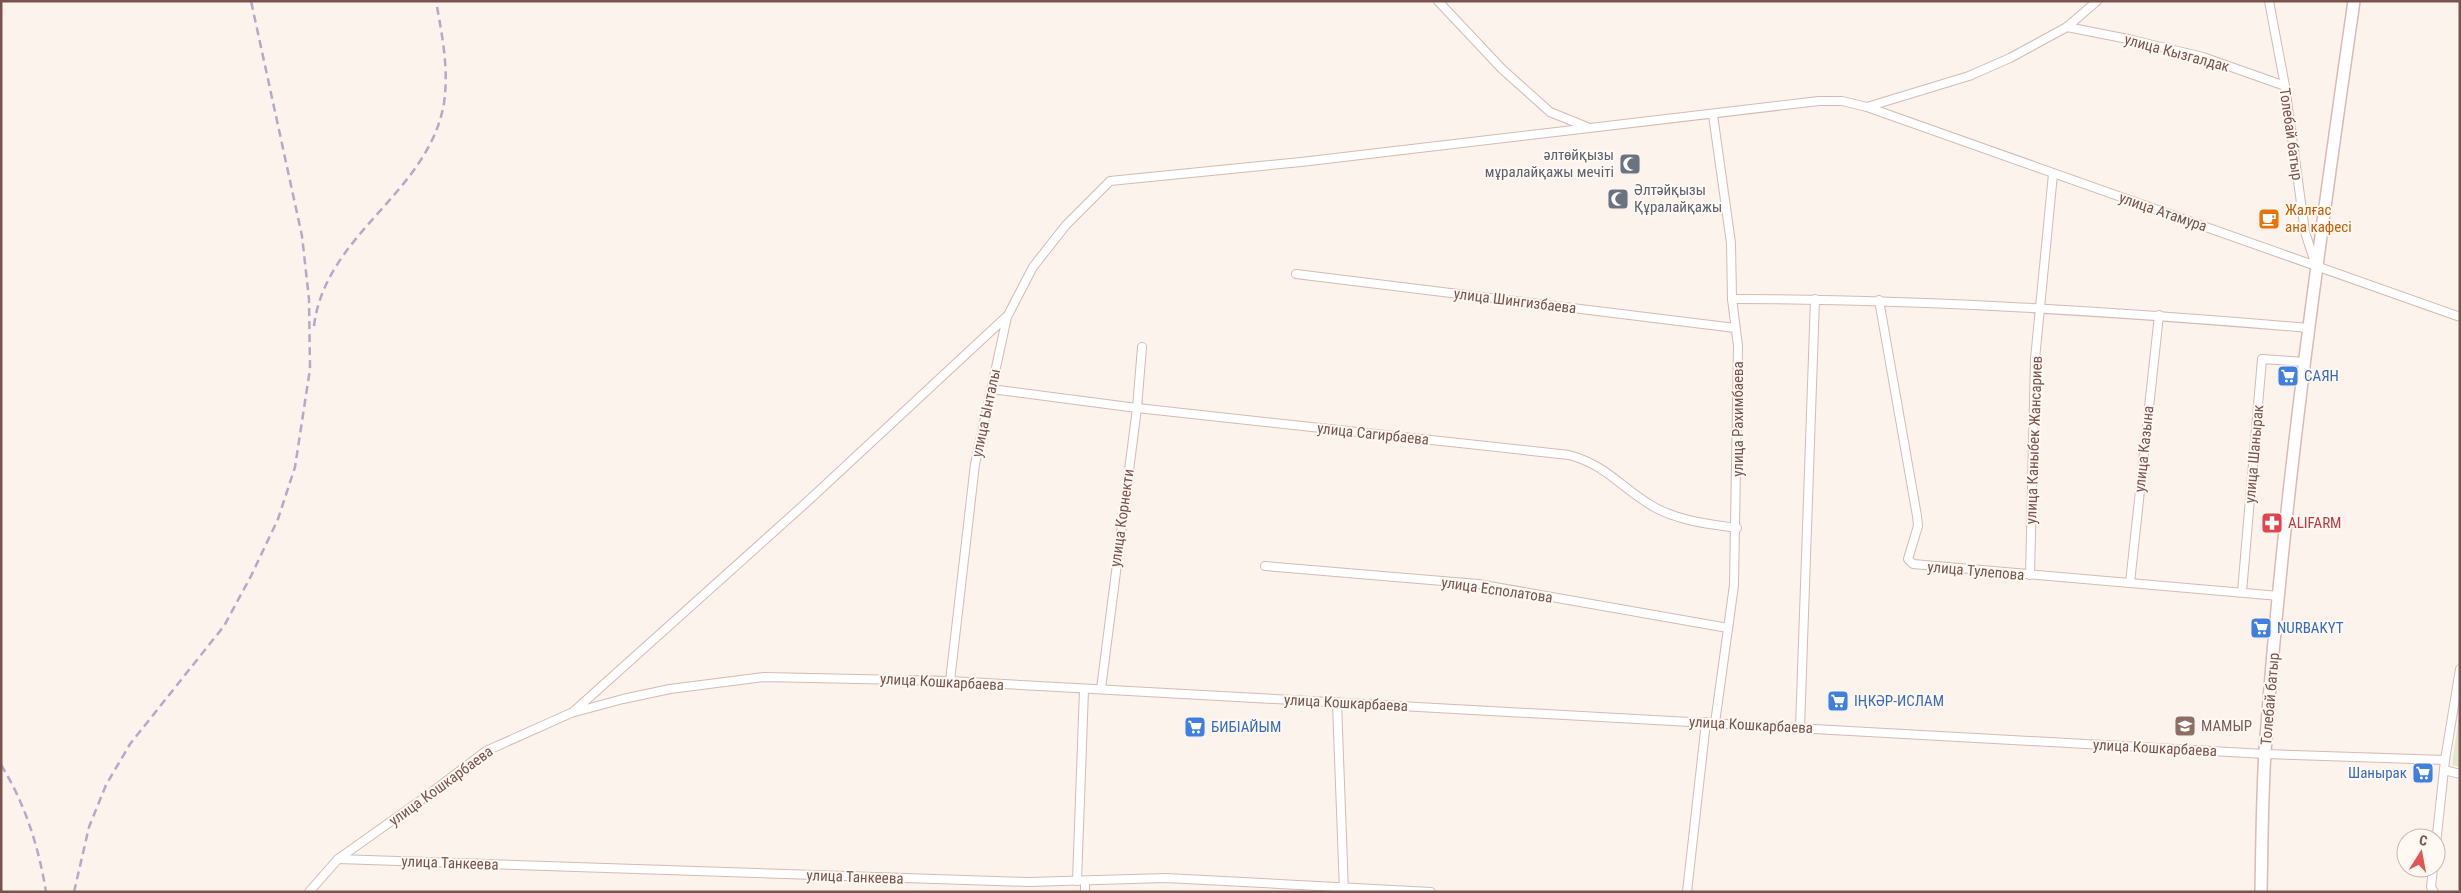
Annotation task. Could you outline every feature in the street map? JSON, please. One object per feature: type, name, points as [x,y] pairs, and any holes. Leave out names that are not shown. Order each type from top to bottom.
[{"type":"street","points":[[1438,1],[1502,69],[1550,112],[1589,128]]},
{"type":"street","points":[[1867,107],[1969,76],[2067,27],[2097,1]]},
{"type":"street","name":"Толебай батыр","points":[[2269,1],[2285,86],[2306,232],[2316,265]]},
{"type":"street","name":"Толебай батыр","points":[[2261,892],[2265,754],[2279,596],[2316,265],[2354,1]]},
{"type":"street","name":"улица Кызгалдак","points":[[2067,27],[2203,57],[2285,86]]},
{"type":"street","name":"улица Атамура","points":[[1110,181],[1301,162],[1713,115],[1819,101],[1842,101],[1867,107],[2460,317]]},
{"type":"street","name":"улица Рахимбаева","points":[[1713,115],[1731,243],[1732,299],[1738,346],[1737,528],[1734,585],[1716,723]]},
{"type":"street","name":"улица Каныбек Жансариев","points":[[2030,575],[2035,359],[2053,174]]},
{"type":"street","name":"улица Ынталы","points":[[950,681],[975,464],[1007,317],[1033,267],[1066,225],[1110,181]]},
{"type":"street","name":"улица Шингизбаева","points":[[1296,274],[1735,328]]},
{"type":"street","points":[[1732,299],[1879,300],[2040,308],[2159,315],[2309,328]]},
{"type":"street","points":[[1800,728],[1815,299]]},
{"type":"street","name":"улица Тулепова","points":[[1879,300],[1917,516],[1918,526],[1908,559],[1913,564],[2279,596]]},
{"type":"street","name":"улица Казына","points":[[2130,583],[2159,315]]},
{"type":"street","points":[[572,713],[808,501],[1007,317]]},
{"type":"street","name":"улица Корнекти","points":[[1100,689],[1137,408],[1142,347]]},
{"type":"street","name":"улица Шанырак","points":[[2242,592],[2262,359],[2305,362]]},
{"type":"street","name":"улица Сагирбаева","points":[[991,389],[1137,408],[1569,455],[1588,460],[1654,507],[1697,522],[1737,528]]},
{"type":"street","name":"улица Есполатова","points":[[1265,566],[1478,584],[1728,628]]},
{"type":"street","points":[[2438,828],[2445,760],[2458,697],[2460,669]]},
{"type":"street","name":"улица Кошкарбаева","points":[[310,892],[338,859],[486,751],[572,713],[670,689],[764,677],[950,681],[1084,690],[1100,689],[2265,754],[2445,760]]},
{"type":"street","points":[[1084,690],[1081,881],[1085,892]]},
{"type":"street","points":[[1336,703],[1344,889]]},
{"type":"street","points":[[1687,892],[1706,722]]},
{"type":"street","points":[[2444,770],[2460,774]]},
{"type":"street","name":"улица Танкеева","points":[[338,859],[1028,882],[1166,878],[1344,889],[1431,892]]},
{"type":"street","points":[[2432,878],[2431,887],[2434,892]]},
{"type":"green space","points":[[2460,707],[2460,767],[2452,765]]},
{"type":"railway","points":[[74,892],[89,827],[106,785],[130,744],[224,626],[251,576],[278,519],[295,467],[310,369],[309,299],[302,236],[251,1]]},
{"type":"railway","points":[[314,326],[322,294],[337,265],[419,163],[435,135],[444,103],[446,77],[436,1]]},
{"type":"railway","points":[[1,765],[10,780],[30,826],[46,892]]},
{"type":"place","name":"әлтөйқызы мұралайқажы мечіті","points":[[1630,164]]},
{"type":"place","name":"Әлтәйқызы Құралайқажы","points":[[1618,199]]},
{"type":"place","name":"Жалғас ана кафесі","points":[[2269,219]]},
{"type":"place","name":"САЯН","points":[[2288,376]]},
{"type":"place","name":"ALIFARM","points":[[2272,523]]},
{"type":"place","name":"NURBAKYT","points":[[2261,628]]},
{"type":"place","name":"ІҢКӘР-ИСЛАМ","points":[[1838,701]]},
{"type":"place","name":"МАМЫР","points":[[2185,726]]},
{"type":"place","name":"БИБІАЙЫМ","points":[[1195,727]]},
{"type":"place","name":"Шанырак","points":[[2423,773]]}]
